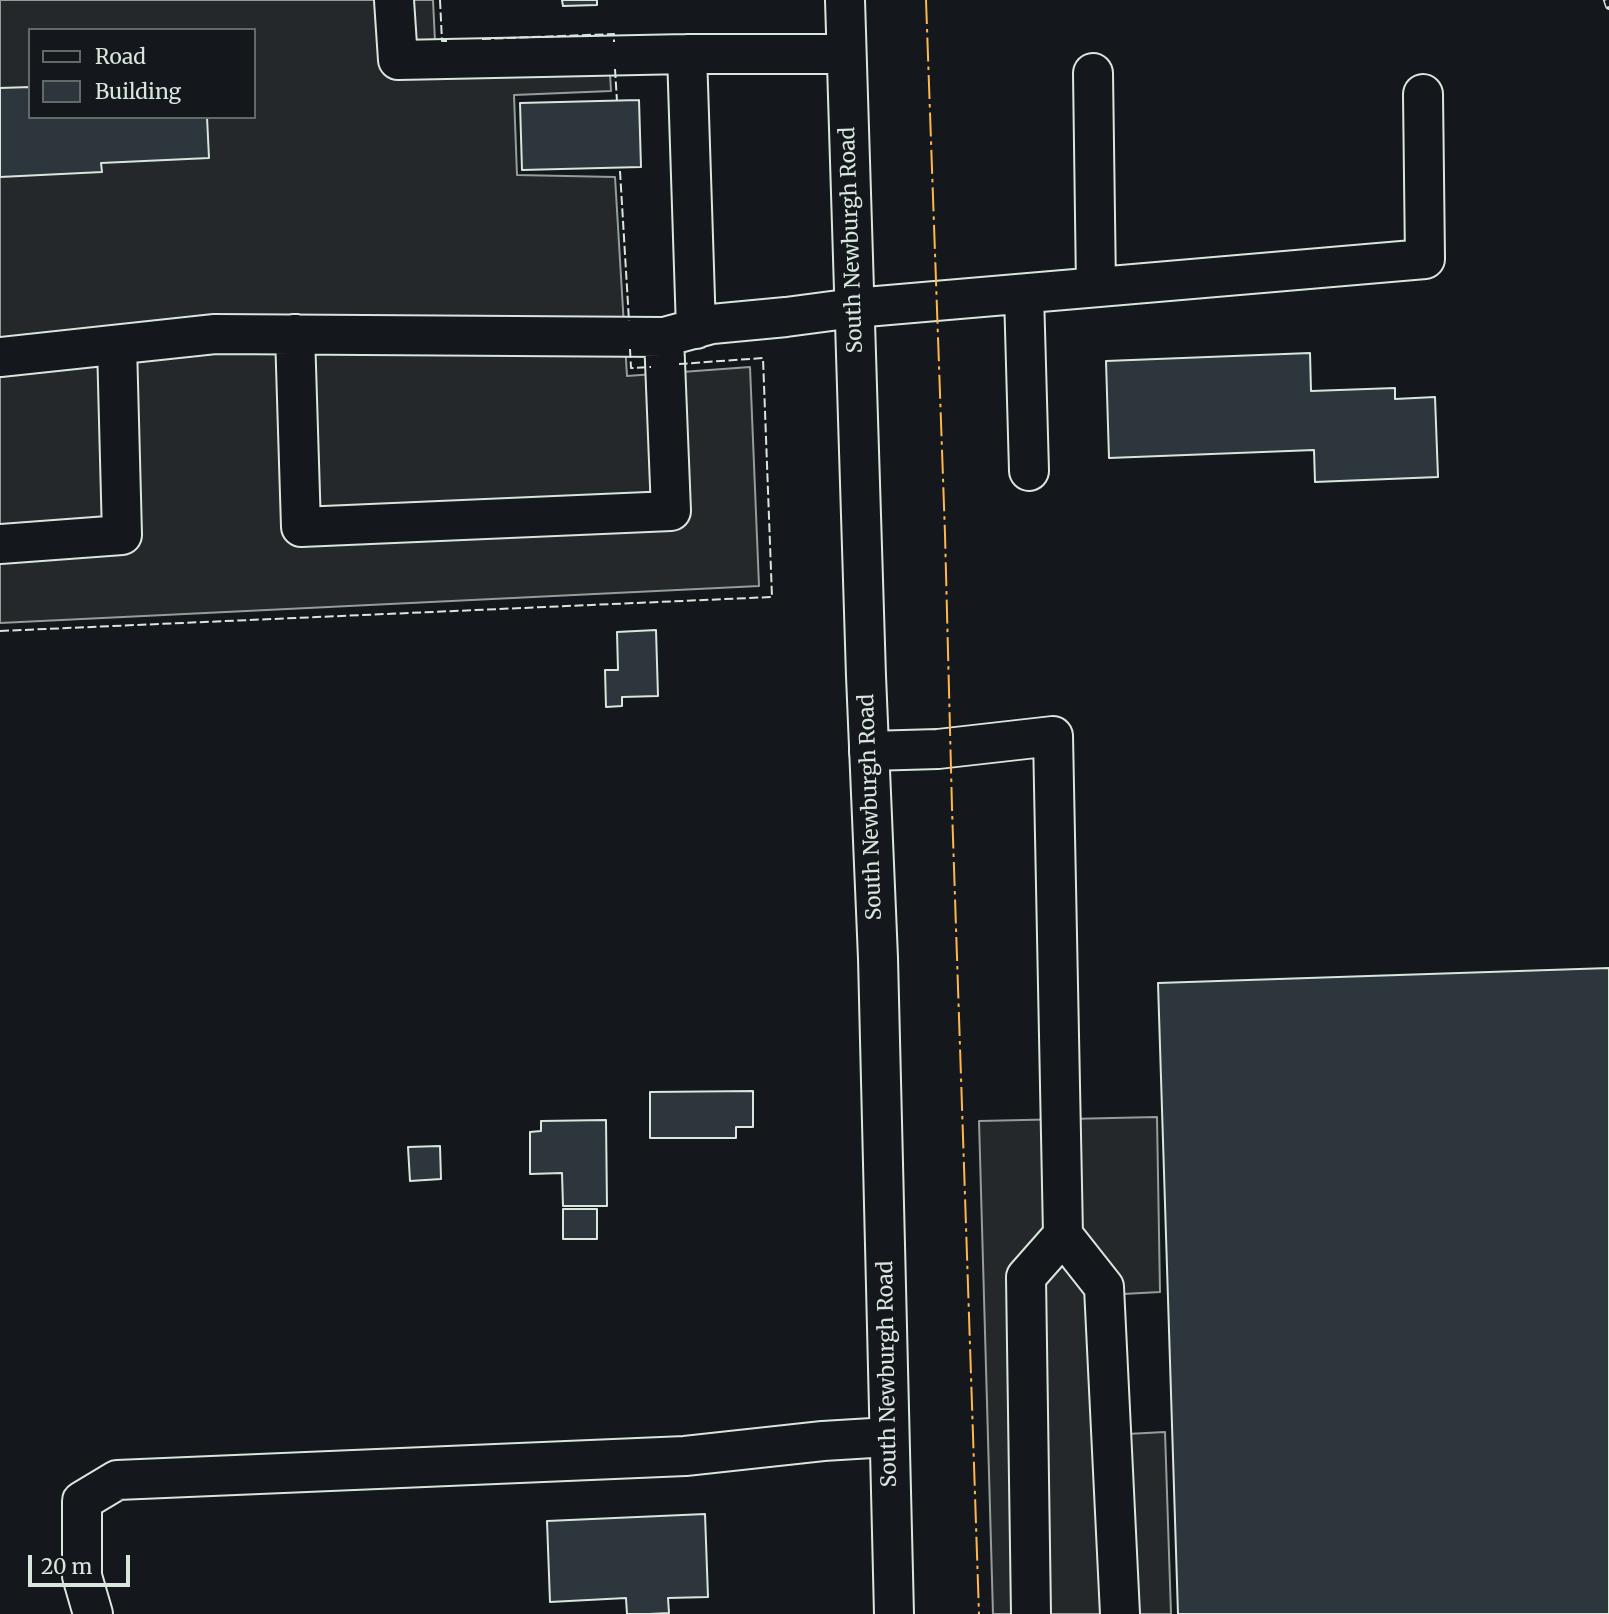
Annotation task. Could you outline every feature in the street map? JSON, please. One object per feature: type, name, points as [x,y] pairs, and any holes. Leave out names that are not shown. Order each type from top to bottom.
[{"type":"main road","points":[[394,0],[398,60],[687,54],[846,54]]},
{"type":"main road","name":"South Newburgh Road","points":[[845,0],[878,958],[894,1614]]},
{"type":"main road","points":[[295,334],[301,527],[671,510],[680,333],[687,54]]},
{"type":"main road","points":[[1093,73],[1096,287]]},
{"type":"main road","points":[[0,358],[215,334],[680,333],[712,324],[854,308],[1425,260],[1423,94]]},
{"type":"main road","points":[[1024,293],[1028,471]]},
{"type":"main road","points":[[0,544],[122,535],[117,345]]},
{"type":"main road","points":[[869,751],[938,749],[1053,736],[1063,1235],[1104,1287],[1120,1614]]},
{"type":"main road","points":[[1031,1614],[1026,1278],[1063,1235]]},
{"type":"main road","points":[[93,1614],[82,1576],[82,1501],[117,1480],[685,1456],[823,1441],[889,1437]]},
{"type":"shaded area","points":[[0,0],[433,0],[435,41],[608,40],[611,91],[514,95],[517,175],[615,177],[627,376],[750,367],[759,586],[0,623]]},
{"type":"shaded area","points":[[1157,1117],[1160,1292],[1123,1294],[1127,1434],[1165,1432],[1171,1614],[993,1614],[979,1121]]},
{"type":"building","points":[[562,0],[597,0],[597,5],[563,6]]},
{"type":"building","points":[[28,87],[28,119],[207,119],[209,158],[101,163],[102,172],[0,177],[0,88]]},
{"type":"building","points":[[639,100],[641,167],[522,170],[520,103]]},
{"type":"building","points":[[1310,353],[1311,391],[1395,388],[1395,399],[1435,397],[1438,477],[1315,482],[1314,450],[1109,458],[1106,361]]},
{"type":"building","points":[[656,630],[658,696],[622,697],[622,706],[606,707],[605,670],[618,670],[617,632]]},
{"type":"building","points":[[1609,968],[1609,1614],[1178,1614],[1158,983]]},
{"type":"building","points":[[753,1091],[753,1127],[736,1127],[736,1138],[650,1138],[650,1092]]},
{"type":"building","points":[[606,1120],[607,1206],[563,1206],[562,1173],[530,1174],[530,1132],[541,1131],[541,1121]]},
{"type":"building","points":[[440,1146],[441,1179],[410,1181],[408,1147]]},
{"type":"building","points":[[563,1209],[597,1209],[597,1239],[563,1239]]},
{"type":"building","points":[[705,1514],[708,1597],[668,1598],[669,1613],[649,1614],[627,1614],[626,1598],[550,1602],[547,1521]]},
{"type":"railway","points":[[1607,0],[1609,6]]},
{"type":"fence","points":[[440,0],[442,41],[447,41]]},
{"type":"fence","points":[[482,39],[614,34],[614,42]]},
{"type":"fence","points":[[615,69],[617,101]]},
{"type":"fence","points":[[620,171],[629,321]]},
{"type":"fence","points":[[630,349],[631,368],[651,367]]},
{"type":"fence","points":[[0,631],[772,597],[763,358],[679,364]]},
{"type":"power","points":[[926,0],[979,1614]]}]
